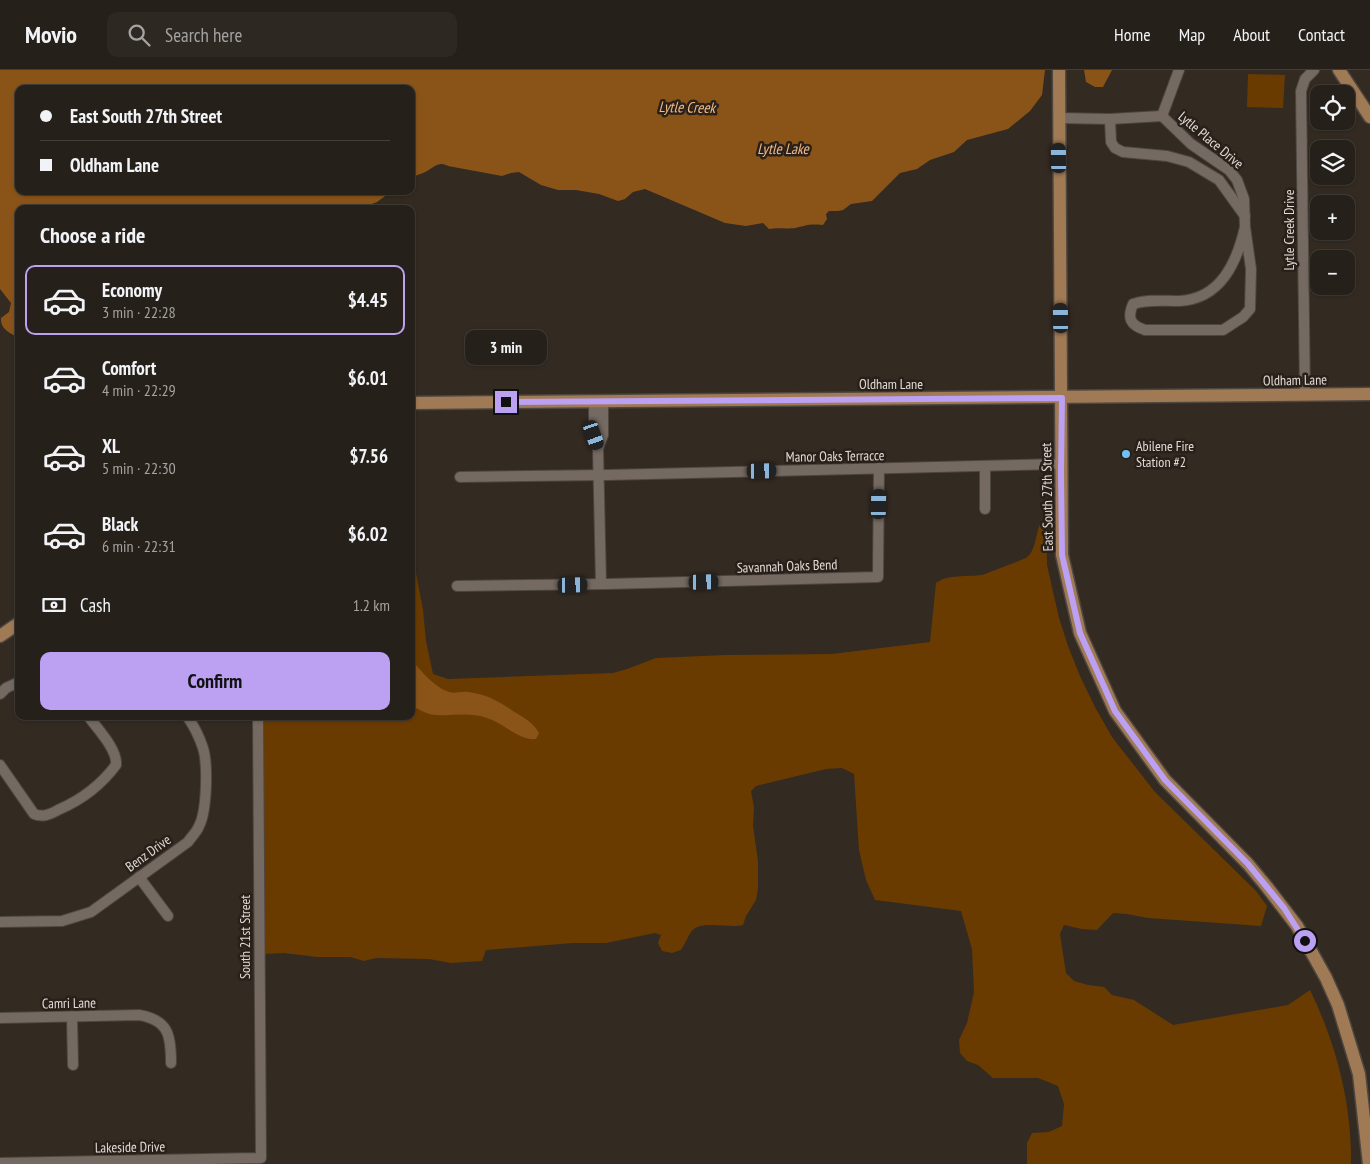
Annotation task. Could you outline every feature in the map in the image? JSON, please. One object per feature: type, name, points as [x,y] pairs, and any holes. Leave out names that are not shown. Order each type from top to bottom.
[{"type":"main road","name":"East South 27th Street","points":[[1059,70],[1062,555],[1080,633],[1115,711],[1148,757],[1165,780],[1248,864],[1296,926],[1310,949],[1338,1005],[1350,1042],[1358,1074],[1369,1164]]},
{"type":"main road","points":[[1339,70],[1370,117]]},
{"type":"main road","name":"Oldham Lane","points":[[415,404],[1370,394]]},
{"type":"main road","points":[[0,636],[15,626]]},
{"type":"street","name":"Lytle Place Drive","points":[[1162,116],[1179,70]]},
{"type":"street","name":"Lytle Creek Drive","points":[[1305,395],[1301,91],[1305,79],[1314,70]]},
{"type":"street","name":"Lytle Place Drive","points":[[1059,118],[1110,119],[1162,116],[1196,148],[1229,170],[1237,180],[1242,192],[1251,269],[1250,309],[1243,317],[1223,330],[1145,330],[1136,327],[1131,321],[1129,312],[1133,304],[1141,301],[1190,300],[1204,295],[1223,279],[1233,265],[1240,249],[1245,227]]},
{"type":"street","name":"Lytle Place Drive","points":[[1110,119],[1111,142],[1115,148],[1123,152],[1167,156],[1189,162],[1219,180],[1245,216]]},
{"type":"street","points":[[1189,162],[1196,148]]},
{"type":"street","points":[[1228,192],[1242,192]]},
{"type":"street","points":[[598,401],[594,435],[598,449],[601,584]]},
{"type":"street","name":"Manor Oaks Terracce","points":[[460,477],[1061,464]]},
{"type":"street","points":[[985,466],[985,509]]},
{"type":"street","name":"Savannah Oaks Bend","points":[[457,586],[878,577],[879,468]]},
{"type":"street","points":[[2,687],[15,683]]},
{"type":"street","points":[[0,765],[34,814],[44,817],[79,801],[90,793],[116,765],[116,757],[91,720]]},
{"type":"street","name":"Benz Drive","points":[[0,922],[62,921],[91,912],[188,842],[199,827],[204,816],[205,803],[204,750],[189,720]]},
{"type":"street","name":"South 21st Street","points":[[258,720],[261,1158]]},
{"type":"street","points":[[139,877],[168,916]]},
{"type":"street","name":"Camri Lane","points":[[0,1018],[139,1015],[156,1019],[162,1026],[171,1046],[171,1063]]},
{"type":"street","points":[[72,1017],[73,1066]]},
{"type":"street","name":"Lakeside Drive","points":[[0,1163],[261,1158]]},
{"type":"shaded area","points":[[1248,74],[1285,75],[1283,108],[1247,107]]},
{"type":"shaded area","points":[[1041,522],[1046,522],[1047,565],[1059,618],[1068,646],[1080,676],[1112,737],[1155,792],[1256,891],[1267,906],[1261,926],[1148,918],[1113,913],[1097,930],[1064,925],[1060,934],[1066,973],[1074,981],[1104,987],[1112,995],[1134,1000],[1173,1025],[1288,1005],[1310,990],[1328,1031],[1341,1074],[1349,1119],[1351,1164],[1027,1164],[1027,1143],[1032,1133],[1049,1132],[1062,1126],[1064,1104],[1058,1086],[1038,1078],[993,1078],[978,1065],[967,1061],[960,1053],[959,1040],[967,1023],[974,992],[972,949],[961,911],[875,900],[866,880],[859,850],[854,774],[842,768],[826,769],[756,786],[751,791],[758,861],[756,900],[743,925],[708,925],[695,928],[681,950],[672,953],[662,951],[658,943],[661,935],[655,933],[606,943],[573,943],[486,950],[482,961],[451,963],[429,959],[376,958],[364,961],[350,957],[317,957],[284,953],[264,954],[262,720],[415,720],[415,568],[433,674],[448,679],[613,673],[656,658],[832,654],[930,642],[936,583],[946,578],[982,575],[1026,558],[1032,551]]},
{"type":"water","name":"Lytle Lake","points":[[0,70],[1045,70],[1042,95],[1030,111],[1008,129],[967,140],[954,152],[930,160],[917,169],[900,173],[872,201],[851,204],[843,210],[829,211],[826,214],[827,219],[823,225],[811,224],[792,228],[769,229],[763,223],[746,226],[725,223],[645,189],[633,192],[625,199],[618,201],[599,194],[576,190],[558,190],[541,185],[519,172],[502,176],[442,164],[415,176],[415,85],[15,85],[15,195],[387,195],[369,205],[15,205],[15,336],[6,330],[1,322],[1,318],[9,312],[11,303],[0,289]]},
{"type":"water","points":[[1084,70],[1112,70],[1103,87],[1095,87],[1086,82]]},
{"type":"water","points":[[415,663],[428,678],[443,690],[451,693],[468,692],[492,698],[524,718],[539,733],[536,739],[530,739],[481,716],[434,715],[415,708]]},
{"type":"place","name":"Abilene Fire Station #2","points":[[1126,454]]},
{"type":"route","points":[[506,402],[1062,398],[1062,555],[1080,633],[1115,711],[1165,780],[1248,864],[1284,908],[1305,941]]},
{"type":"water label","name":"Lytle Creek","points":[[687,107]]}]
